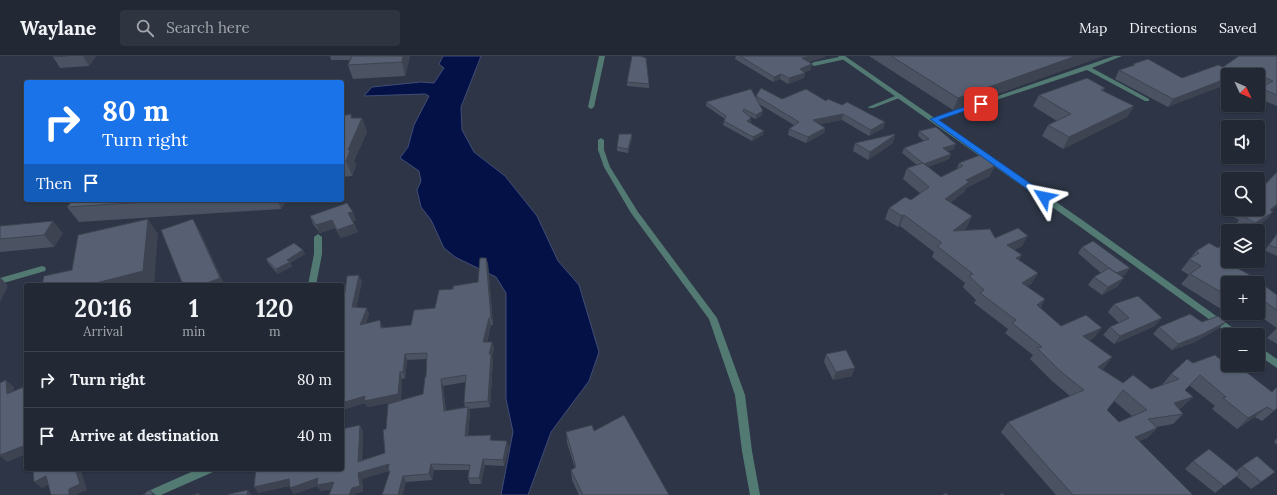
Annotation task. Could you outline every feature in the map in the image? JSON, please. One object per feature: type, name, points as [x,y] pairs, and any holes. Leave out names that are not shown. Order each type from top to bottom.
[{"type":"street","points":[[591,107],[602,56]]},
{"type":"street","points":[[934,119],[1119,56]]},
{"type":"street","points":[[814,64],[843,57],[934,119],[1227,328]]},
{"type":"street","points":[[1087,68],[1147,100]]},
{"type":"street","points":[[871,107],[900,96]]},
{"type":"street","points":[[601,140],[601,150],[607,167],[635,213],[713,318],[740,395],[747,450],[755,495]]},
{"type":"street","points":[[312,283],[318,254],[318,237]]},
{"type":"street","points":[[0,281],[42,269]]},
{"type":"street","points":[[1265,355],[1277,364]]},
{"type":"street","points":[[150,495],[204,471]]},
{"type":"shaded area","points":[[443,56],[481,56],[461,107],[462,130],[474,152],[505,176],[537,216],[558,261],[579,285],[599,352],[589,381],[551,432],[528,495],[501,495],[513,432],[506,399],[506,293],[496,277],[455,257],[444,248],[431,220],[421,207],[417,190],[421,181],[419,171],[400,158],[408,147],[414,125],[429,96],[425,94],[364,96],[372,87],[421,82],[434,83],[444,68],[439,64]]},
{"type":"building","points":[[352,56],[403,56],[402,62],[348,65]]},
{"type":"building","points":[[632,56],[646,58],[649,84],[627,82]]},
{"type":"building","points":[[740,56],[811,56],[802,58],[812,64],[800,69],[805,73],[789,78],[781,74],[774,77]]},
{"type":"building","points":[[891,56],[1076,56],[958,98]]},
{"type":"building","points":[[1239,56],[1277,56],[1277,95],[1265,90],[1265,85],[1273,81],[1265,77],[1265,68],[1221,68],[1221,81],[1173,99],[1119,70],[1148,59],[1182,78],[1218,65],[1223,67]]},
{"type":"building","points":[[1087,78],[1105,88],[1101,90],[1134,106],[1069,137],[1048,125],[1071,114],[1039,95]]},
{"type":"building","points":[[761,88],[782,99],[806,89],[826,101],[828,99],[842,105],[847,102],[885,122],[871,130],[843,114],[813,120],[825,128],[808,137],[789,129],[799,122],[756,96]]},
{"type":"building","points":[[751,89],[763,111],[756,115],[744,109],[743,111],[751,118],[747,121],[764,131],[753,137],[724,121],[726,116],[706,102]]},
{"type":"building","points":[[351,114],[351,118],[362,118],[348,150],[350,150],[346,161],[344,162],[344,116]]},
{"type":"building","points":[[936,127],[956,144],[943,148],[951,154],[924,164],[904,148],[929,139],[919,131]]},
{"type":"building","points":[[619,134],[632,134],[628,149],[617,147]]},
{"type":"building","points":[[895,134],[870,152],[855,143]]},
{"type":"building","points":[[980,155],[995,166],[966,180],[969,182],[945,199],[972,216],[953,231],[990,229],[995,238],[1018,228],[1028,236],[1007,245],[1022,255],[1016,258],[1038,273],[1022,283],[1045,299],[1037,305],[1061,326],[1086,315],[1102,328],[1083,336],[1112,357],[1098,367],[1123,383],[1133,375],[1151,389],[1179,379],[1171,374],[1187,359],[1193,363],[1215,355],[1221,360],[1221,372],[1246,372],[1272,392],[1277,387],[1277,408],[1274,411],[1267,407],[1248,418],[1223,398],[1226,397],[1200,375],[1185,390],[1193,397],[1174,403],[1183,414],[1148,419],[1157,428],[1135,437],[1193,495],[1073,495],[1008,422],[1084,390],[1060,371],[1037,348],[1042,347],[1012,323],[1016,320],[980,293],[984,290],[969,276],[973,274],[937,246],[942,243],[904,215],[902,216],[889,208],[905,197],[911,200],[929,187],[907,168],[923,163],[941,177],[963,166],[959,163]],"holes":[[[1123,390],[1147,410],[1119,422],[1107,410]]]},
{"type":"building","points":[[1277,172],[1277,204],[1270,210],[1273,212],[1255,223],[1243,216],[1265,216],[1265,185]]},
{"type":"building","points":[[71,202],[146,202],[67,207]]},
{"type":"building","points":[[347,203],[353,212],[348,213],[354,224],[337,230],[332,220],[316,225],[310,216]]},
{"type":"building","points":[[148,219],[143,271],[96,283],[42,283],[44,276],[72,270],[78,235]]},
{"type":"building","points":[[193,219],[220,278],[207,283],[182,283],[161,230]]},
{"type":"building","points":[[53,221],[44,235],[0,239],[0,226]]},
{"type":"building","points":[[1277,234],[1277,248],[1269,245]]},
{"type":"building","points":[[1093,241],[1130,268],[1116,273],[1082,247]]},
{"type":"building","points":[[294,243],[303,250],[287,260],[290,262],[276,269],[266,259]]},
{"type":"building","points":[[1209,243],[1218,248],[1221,246],[1221,268],[1237,268],[1252,276],[1221,276],[1221,292],[1190,274],[1201,266],[1189,259],[1199,253],[1196,251]]},
{"type":"building","points":[[480,258],[486,258],[491,318],[489,318],[483,342],[492,342],[489,354],[491,354],[488,401],[464,403],[466,375],[441,379],[444,411],[468,407],[465,436],[491,435],[490,440],[507,441],[503,460],[483,459],[479,478],[468,478],[470,465],[431,464],[429,474],[403,476],[398,495],[382,495],[390,471],[388,471],[389,464],[358,473],[360,486],[352,488],[349,495],[329,495],[334,482],[317,485],[318,478],[290,488],[289,479],[254,487],[256,471],[344,471],[344,429],[360,425],[358,462],[385,453],[383,430],[386,429],[388,404],[423,394],[426,377],[427,353],[405,354],[403,372],[400,372],[398,394],[364,401],[365,396],[344,402],[344,292],[347,276],[359,275],[352,307],[367,308],[360,325],[380,320],[381,328],[411,325],[414,310],[435,308],[439,290],[453,289],[453,286],[478,282]]},
{"type":"building","points":[[1109,268],[1124,278],[1108,287],[1094,277]]},
{"type":"building","points":[[1265,286],[1277,295],[1277,310],[1265,302]]},
{"type":"building","points":[[1138,296],[1162,318],[1120,336],[1110,327],[1129,318],[1114,304]]},
{"type":"building","points":[[1190,314],[1202,322],[1218,316],[1221,320],[1226,322],[1201,335],[1178,344],[1159,327]]},
{"type":"building","points":[[846,350],[855,368],[836,372],[826,354]]},
{"type":"building","points":[[6,380],[7,394],[24,387],[24,446],[0,455],[0,383]]},
{"type":"building","points":[[624,415],[669,495],[583,495],[571,470],[576,467],[566,432],[592,425],[594,431]]},
{"type":"building","points":[[1209,449],[1240,474],[1224,486],[1193,461]]},
{"type":"building","points":[[1257,456],[1275,472],[1261,482],[1242,466]]},
{"type":"building","points":[[33,471],[76,471],[80,484],[69,489],[69,495],[51,495],[46,476],[34,482]]},
{"type":"building","points":[[248,490],[247,495],[228,495],[229,494]]},
{"type":"building","points":[[147,491],[151,491],[153,495],[142,495]]},
{"type":"route","points":[[981,104],[934,119],[1044,197]]}]
